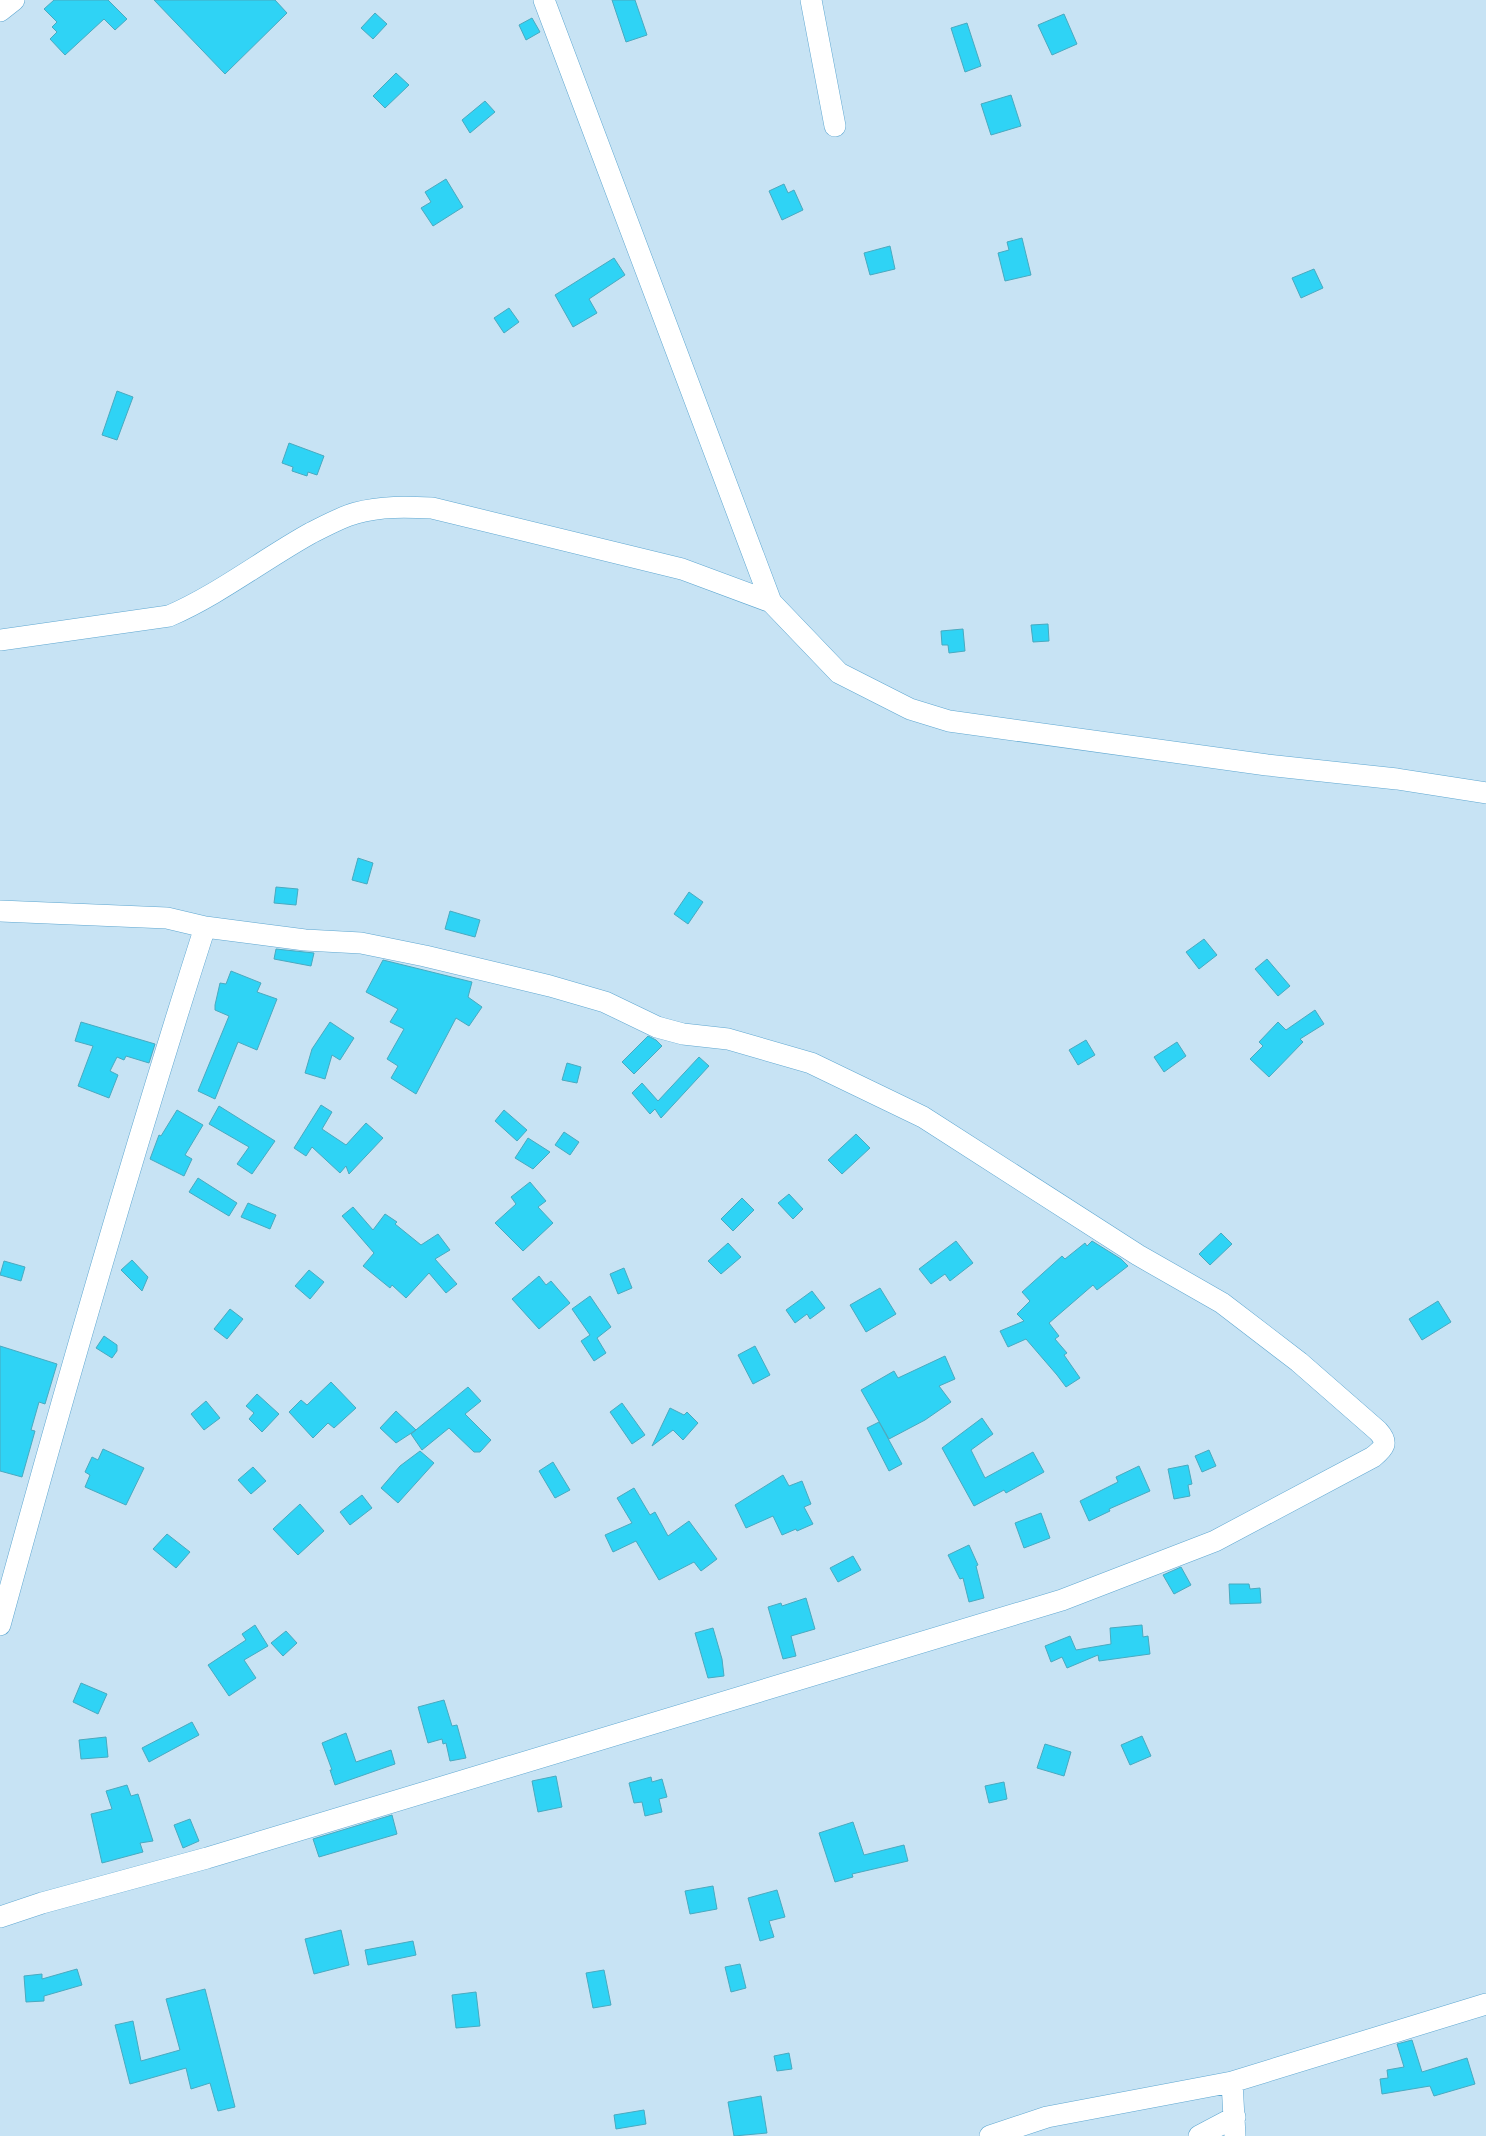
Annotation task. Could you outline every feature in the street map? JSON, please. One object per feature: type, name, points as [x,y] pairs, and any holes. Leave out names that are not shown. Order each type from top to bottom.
[{"type":"street","points":[[0,11],[14,0]]},
{"type":"street","points":[[544,0],[771,602],[840,673],[910,709],[949,721],[1257,764],[1397,779],[1486,793]]},
{"type":"street","points":[[811,0],[836,126]]},
{"type":"street","points":[[0,640],[169,616],[187,608],[279,551],[328,525],[357,512],[400,506],[432,508],[682,569],[771,602]]},
{"type":"street","points":[[0,911],[166,918],[205,927],[305,940],[361,943],[425,956],[550,986],[605,1002],[657,1027],[683,1034],[728,1039],[811,1063],[923,1117],[1138,1255],[1222,1303],[1306,1368],[1378,1431],[1383,1437],[1384,1443],[1383,1449],[1372,1457],[1215,1541],[1062,1600],[208,1858],[42,1903],[0,1917]]},
{"type":"street","points":[[0,1625],[154,1083],[205,927]]},
{"type":"street","points":[[990,2136],[1047,2117],[1232,2082],[1486,2004]]},
{"type":"street","points":[[1199,2136],[1235,2126],[1232,2082]]},
{"type":"building","points":[[54,0],[108,0],[127,19],[115,30],[104,19],[65,55],[50,39],[57,32],[52,27],[57,22],[44,9]]},
{"type":"building","points":[[154,0],[275,0],[287,13],[225,74]]},
{"type":"building","points":[[612,0],[635,0],[647,35],[626,42]]},
{"type":"building","points":[[375,13],[387,24],[373,39],[361,28]]},
{"type":"building","points":[[1064,14],[1077,44],[1052,55],[1038,25]]},
{"type":"building","points":[[532,18],[540,32],[526,40],[519,25]]},
{"type":"building","points":[[967,23],[981,66],[965,72],[951,28]]},
{"type":"building","points":[[396,73],[409,85],[385,108],[373,96]]},
{"type":"building","points":[[1011,95],[1021,126],[991,135],[981,104]]},
{"type":"building","points":[[485,101],[495,112],[470,133],[462,120]]},
{"type":"building","points":[[446,179],[463,207],[433,226],[421,208],[431,202],[425,192]]},
{"type":"building","points":[[784,184],[788,193],[794,190],[803,210],[782,220],[769,191]]},
{"type":"building","points":[[1022,238],[1031,275],[1005,281],[998,253],[1009,250],[1007,242]]},
{"type":"building","points":[[890,246],[895,269],[870,275],[864,253]]},
{"type":"building","points":[[614,258],[625,275],[589,299],[597,313],[573,327],[555,295]]},
{"type":"building","points":[[1314,269],[1323,288],[1301,298],[1292,278]]},
{"type":"building","points":[[509,308],[519,322],[504,333],[494,318]]},
{"type":"building","points":[[117,391],[133,397],[117,440],[102,435]]},
{"type":"building","points":[[289,443],[324,456],[317,475],[308,472],[307,476],[292,471],[293,467],[282,463]]},
{"type":"building","points":[[1048,624],[1049,641],[1033,642],[1031,625]]},
{"type":"building","points":[[963,629],[965,651],[949,653],[948,645],[942,645],[941,631]]},
{"type":"building","points":[[358,858],[373,863],[367,884],[352,880]]},
{"type":"building","points":[[276,887],[298,889],[296,905],[274,903]]},
{"type":"building","points":[[689,892],[703,902],[688,924],[674,914]]},
{"type":"building","points":[[450,911],[480,920],[475,937],[445,929]]},
{"type":"building","points":[[1204,939],[1217,955],[1199,969],[1186,952]]},
{"type":"building","points":[[276,949],[314,953],[311,966],[274,959]]},
{"type":"building","points":[[1267,959],[1290,986],[1278,996],[1255,969]]},
{"type":"building","points":[[383,960],[472,982],[468,997],[482,1007],[469,1026],[456,1018],[416,1094],[391,1078],[398,1066],[387,1059],[404,1029],[390,1022],[398,1009],[366,992]]},
{"type":"building","points":[[231,971],[261,983],[257,992],[277,999],[257,1050],[238,1042],[215,1099],[198,1091],[229,1016],[215,1010],[215,1005],[220,983],[226,984]]},
{"type":"building","points":[[1315,1010],[1324,1024],[1300,1039],[1303,1042],[1269,1077],[1250,1059],[1263,1046],[1259,1042],[1278,1022],[1286,1030]]},
{"type":"building","points":[[81,1022],[155,1044],[149,1063],[126,1056],[124,1060],[117,1057],[110,1071],[118,1075],[109,1098],[78,1086],[93,1046],[75,1041]]},
{"type":"building","points":[[330,1022],[354,1038],[340,1060],[332,1055],[325,1079],[305,1073],[312,1049]]},
{"type":"building","points":[[648,1036],[662,1046],[634,1074],[622,1062]]},
{"type":"building","points":[[1086,1040],[1095,1055],[1078,1065],[1069,1050]]},
{"type":"building","points":[[1177,1042],[1186,1056],[1164,1072],[1154,1057]]},
{"type":"building","points":[[699,1057],[709,1066],[661,1118],[655,1109],[650,1114],[632,1093],[642,1083],[658,1101]]},
{"type":"building","points":[[567,1063],[581,1067],[577,1083],[562,1080]]},
{"type":"building","points":[[321,1105],[332,1112],[322,1129],[346,1145],[366,1123],[383,1138],[349,1174],[346,1166],[340,1173],[312,1147],[306,1156],[294,1148]]},
{"type":"building","points":[[219,1106],[275,1141],[252,1174],[237,1164],[249,1147],[209,1124]]},
{"type":"building","points":[[177,1110],[203,1125],[185,1155],[192,1159],[184,1176],[150,1159],[159,1135],[161,1136]]},
{"type":"building","points":[[504,1110],[527,1130],[517,1141],[495,1121]]},
{"type":"building","points":[[564,1132],[579,1142],[570,1155],[555,1145]]},
{"type":"building","points":[[856,1134],[870,1148],[842,1174],[828,1160]]},
{"type":"building","points":[[528,1138],[550,1152],[533,1169],[515,1158]]},
{"type":"building","points":[[198,1178],[237,1203],[229,1216],[189,1192]]},
{"type":"building","points":[[530,1182],[546,1201],[538,1207],[553,1223],[523,1251],[495,1223],[516,1204],[511,1197]]},
{"type":"building","points":[[789,1194],[803,1209],[793,1219],[778,1203]]},
{"type":"building","points":[[742,1198],[754,1210],[733,1231],[721,1219]]},
{"type":"building","points":[[248,1203],[276,1215],[270,1229],[241,1217]]},
{"type":"building","points":[[353,1207],[373,1230],[385,1214],[397,1222],[395,1224],[421,1245],[438,1234],[450,1250],[435,1259],[457,1284],[446,1293],[429,1273],[406,1298],[392,1285],[390,1288],[363,1266],[374,1253],[342,1216]]},
{"type":"building","points":[[1221,1233],[1232,1244],[1210,1265],[1199,1254]]},
{"type":"building","points":[[956,1241],[973,1263],[950,1281],[945,1274],[931,1284],[919,1269]]},
{"type":"building","points":[[1092,1241],[1121,1259],[1128,1266],[1097,1290],[1093,1285],[1049,1323],[1059,1336],[1055,1339],[1067,1353],[1064,1355],[1080,1378],[1066,1387],[1026,1339],[1008,1347],[1000,1331],[1024,1321],[1017,1314],[1030,1301],[1022,1292],[1062,1256],[1065,1259],[1085,1243],[1087,1246]]},
{"type":"building","points":[[728,1243],[741,1257],[721,1274],[708,1261]]},
{"type":"building","points":[[132,1260],[148,1277],[142,1291],[121,1270]]},
{"type":"building","points":[[4,1261],[25,1267],[21,1281],[0,1275]]},
{"type":"building","points":[[624,1268],[632,1288],[618,1294],[610,1274]]},
{"type":"building","points":[[309,1270],[324,1282],[310,1299],[295,1286]]},
{"type":"building","points":[[539,1276],[546,1285],[551,1281],[570,1303],[539,1329],[512,1299]]},
{"type":"building","points":[[880,1288],[896,1314],[866,1332],[850,1305]]},
{"type":"building","points":[[812,1291],[825,1308],[810,1319],[807,1314],[795,1323],[786,1310]]},
{"type":"building","points":[[590,1296],[611,1327],[597,1338],[606,1353],[594,1361],[581,1341],[590,1335],[572,1309]]},
{"type":"building","points":[[1438,1301],[1451,1322],[1422,1340],[1409,1319]]},
{"type":"building","points":[[230,1309],[243,1319],[227,1339],[214,1329]]},
{"type":"building","points":[[104,1336],[117,1345],[117,1351],[112,1358],[96,1348]]},
{"type":"building","points":[[0,1346],[57,1364],[45,1404],[39,1402],[31,1430],[35,1431],[22,1477],[0,1471]]},
{"type":"building","points":[[755,1346],[770,1375],[753,1384],[738,1355]]},
{"type":"building","points":[[945,1356],[955,1379],[939,1386],[951,1402],[925,1420],[889,1439],[861,1390],[894,1371],[898,1378]]},
{"type":"building","points":[[331,1382],[356,1408],[334,1428],[328,1423],[313,1438],[289,1412],[301,1400],[307,1405]]},
{"type":"building","points":[[468,1387],[481,1401],[465,1414],[491,1440],[480,1452],[474,1452],[449,1428],[422,1450],[411,1434]]},
{"type":"building","points":[[257,1394],[279,1414],[262,1432],[249,1419],[254,1413],[246,1406]]},
{"type":"building","points":[[206,1401],[220,1418],[204,1430],[191,1414]]},
{"type":"building","points":[[622,1403],[645,1435],[632,1444],[610,1412]]},
{"type":"building","points":[[670,1408],[684,1415],[687,1412],[698,1423],[683,1440],[673,1430],[652,1446]]},
{"type":"building","points":[[396,1411],[416,1430],[396,1443],[380,1428]]},
{"type":"building","points":[[982,1418],[993,1434],[971,1450],[985,1478],[1033,1452],[1044,1472],[1006,1493],[1004,1490],[974,1506],[942,1448]]},
{"type":"building","points":[[879,1422],[902,1464],[889,1471],[867,1428]]},
{"type":"building","points":[[103,1449],[144,1468],[126,1505],[85,1487],[90,1475],[85,1472],[92,1457],[98,1460]]},
{"type":"building","points":[[1209,1450],[1216,1466],[1202,1472],[1195,1456]]},
{"type":"building","points":[[420,1451],[434,1463],[398,1503],[381,1488],[400,1466]]},
{"type":"building","points":[[553,1462],[570,1490],[555,1498],[539,1471]]},
{"type":"building","points":[[1188,1465],[1192,1484],[1188,1485],[1190,1496],[1174,1499],[1168,1469]]},
{"type":"building","points":[[1139,1466],[1150,1491],[1109,1509],[1110,1511],[1089,1521],[1080,1501],[1118,1482],[1116,1477]]},
{"type":"building","points":[[253,1467],[266,1481],[251,1494],[238,1480]]},
{"type":"building","points":[[783,1475],[789,1486],[802,1481],[811,1504],[804,1507],[813,1524],[782,1535],[773,1516],[746,1528],[735,1505]]},
{"type":"building","points":[[634,1488],[650,1515],[655,1512],[668,1536],[689,1521],[717,1559],[701,1571],[694,1562],[659,1580],[636,1541],[613,1552],[605,1535],[632,1523],[617,1498]]},
{"type":"building","points":[[362,1495],[372,1508],[350,1525],[340,1512]]},
{"type":"building","points":[[300,1504],[324,1531],[298,1555],[273,1529]]},
{"type":"building","points":[[1041,1513],[1050,1538],[1024,1548],[1015,1523]]},
{"type":"building","points":[[167,1534],[190,1552],[176,1568],[153,1549]]},
{"type":"building","points":[[969,1545],[978,1565],[976,1566],[984,1598],[969,1602],[963,1578],[960,1579],[948,1555]]},
{"type":"building","points":[[853,1556],[861,1570],[838,1582],[830,1568]]},
{"type":"building","points":[[1181,1567],[1191,1585],[1174,1594],[1163,1575]]},
{"type":"building","points":[[1229,1584],[1249,1584],[1250,1589],[1260,1588],[1261,1603],[1230,1604]]},
{"type":"building","points":[[806,1598],[815,1629],[791,1636],[796,1656],[783,1659],[768,1607],[781,1603],[782,1606]]},
{"type":"building","points":[[255,1625],[268,1646],[244,1660],[256,1678],[229,1696],[208,1665],[246,1640],[242,1634]]},
{"type":"building","points":[[1142,1625],[1143,1637],[1148,1636],[1150,1654],[1099,1661],[1098,1655],[1067,1668],[1062,1657],[1051,1662],[1045,1646],[1070,1636],[1076,1650],[1111,1644],[1110,1628]]},
{"type":"building","points":[[713,1628],[722,1659],[724,1676],[708,1678],[695,1633]]},
{"type":"building","points":[[286,1631],[297,1643],[283,1656],[271,1643]]},
{"type":"building","points":[[81,1683],[107,1694],[98,1714],[73,1702]]},
{"type":"building","points":[[444,1700],[452,1726],[457,1725],[466,1758],[450,1761],[446,1743],[443,1744],[442,1739],[428,1743],[418,1707]]},
{"type":"building","points":[[192,1722],[199,1735],[149,1762],[142,1748]]},
{"type":"building","points":[[346,1733],[356,1762],[391,1750],[395,1764],[335,1785],[330,1770],[332,1770],[322,1743]]},
{"type":"building","points":[[1142,1736],[1151,1756],[1130,1765],[1121,1745]]},
{"type":"building","points":[[106,1737],[108,1757],[81,1759],[79,1740]]},
{"type":"building","points":[[1045,1744],[1071,1752],[1064,1776],[1037,1768]]},
{"type":"building","points":[[556,1776],[562,1807],[538,1812],[532,1781]]},
{"type":"building","points":[[651,1777],[652,1782],[662,1779],[667,1797],[659,1799],[662,1812],[645,1816],[642,1802],[634,1803],[629,1783]]},
{"type":"building","points":[[1004,1782],[1007,1799],[989,1803],[985,1786]]},
{"type":"building","points":[[127,1785],[131,1796],[138,1794],[153,1841],[140,1843],[143,1852],[102,1863],[91,1814],[112,1809],[106,1791]]},
{"type":"building","points":[[392,1815],[397,1834],[319,1857],[313,1839]]},
{"type":"building","points":[[190,1819],[199,1841],[183,1848],[174,1825]]},
{"type":"building","points":[[853,1822],[864,1855],[904,1845],[908,1861],[852,1874],[853,1877],[835,1882],[819,1833]]},
{"type":"building","points":[[713,1886],[717,1909],[690,1914],[685,1891]]},
{"type":"building","points":[[777,1890],[785,1917],[769,1921],[774,1937],[760,1941],[748,1898]]},
{"type":"building","points":[[341,1930],[349,1965],[314,1974],[305,1939]]},
{"type":"building","points":[[413,1941],[416,1955],[368,1965],[365,1950]]},
{"type":"building","points":[[740,1964],[746,1988],[731,1992],[725,1967]]},
{"type":"building","points":[[77,1969],[82,1985],[44,1996],[44,2001],[26,2002],[24,1976],[42,1974],[42,1979]]},
{"type":"building","points":[[604,1970],[611,2005],[593,2008],[586,1973]]},
{"type":"building","points":[[205,1989],[235,2107],[218,2111],[210,2083],[191,2089],[186,2068],[130,2084],[115,2025],[133,2021],[141,2061],[180,2050],[166,1999]]},
{"type":"building","points":[[476,1992],[480,2026],[456,2028],[452,1995]]},
{"type":"building","points":[[1412,2040],[1422,2072],[1467,2058],[1475,2084],[1434,2096],[1430,2086],[1382,2094],[1380,2079],[1388,2078],[1387,2070],[1404,2067],[1397,2044]]},
{"type":"building","points":[[789,2053],[792,2069],[777,2071],[774,2056]]},
{"type":"building","points":[[761,2096],[767,2133],[734,2136],[728,2102]]},
{"type":"building","points":[[644,2110],[646,2124],[616,2129],[614,2115]]}]
